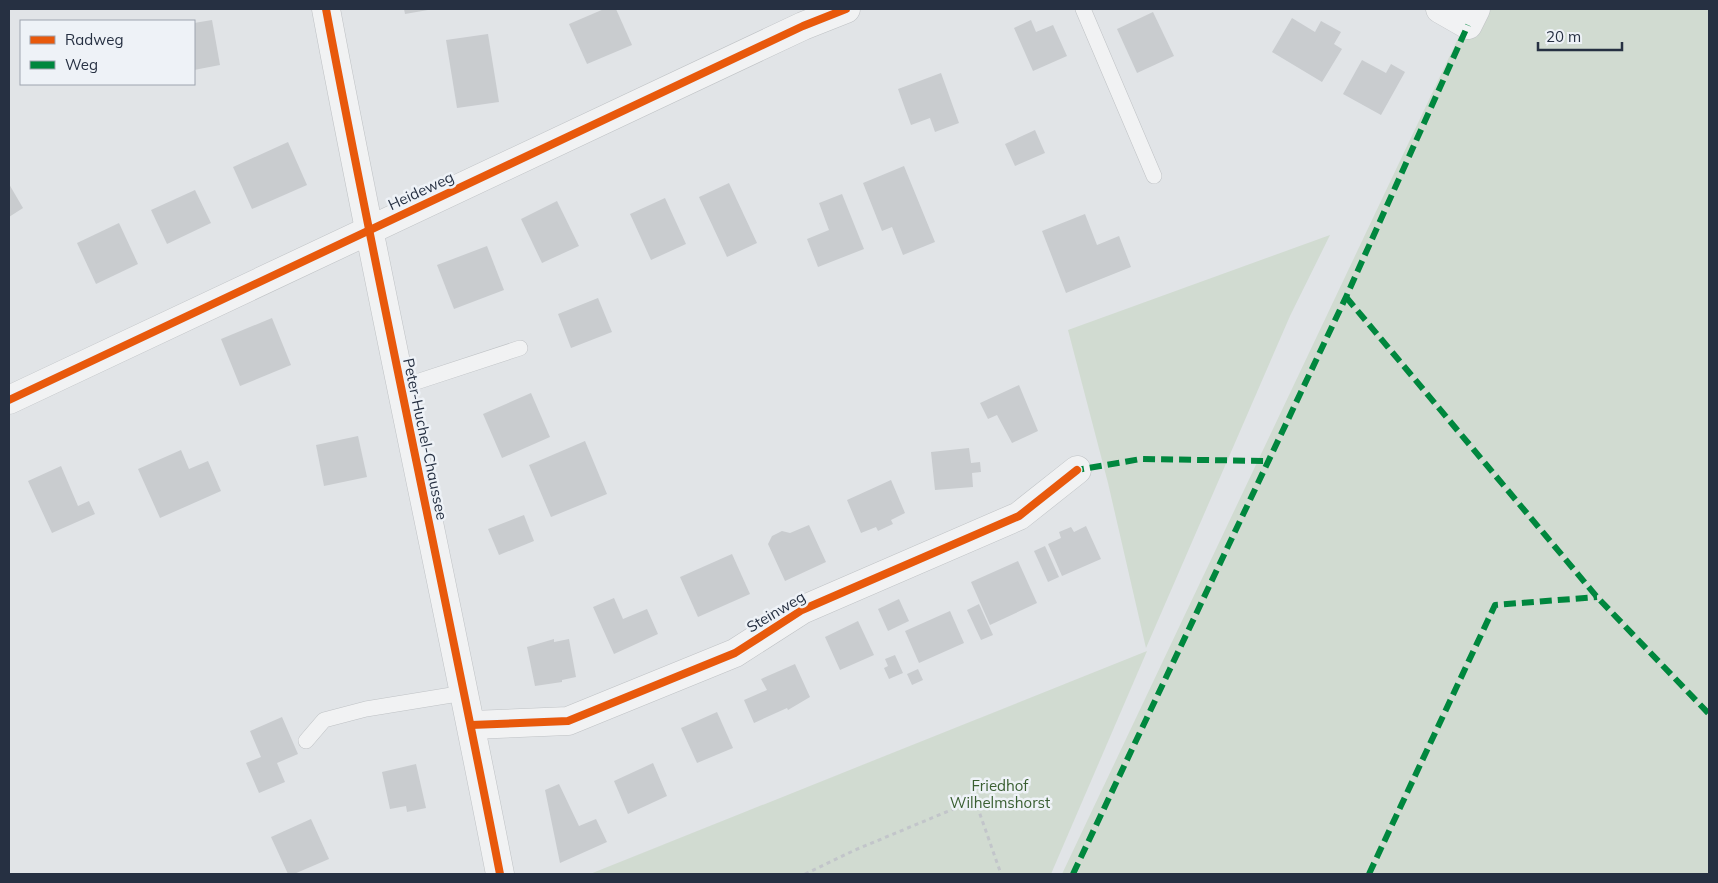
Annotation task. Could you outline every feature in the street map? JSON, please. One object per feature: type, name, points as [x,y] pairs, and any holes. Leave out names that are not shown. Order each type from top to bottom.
[{"type":"street","name":"Peter-Huchel-Chaussee","points":[[326,9],[368,231],[471,725],[500,874]]},
{"type":"street","name":"Heideweg","points":[[9,400],[368,231],[806,18],[846,9]]},
{"type":"street","points":[[1440,9],[1468,25],[1476,9]]},
{"type":"street","name":"Steinweg","points":[[471,725],[568,721],[735,653],[802,610],[1020,516],[1077,470]]},
{"type":"lane","points":[[1083,9],[1154,176]]},
{"type":"lane","points":[[401,387],[520,348]]},
{"type":"lane","points":[[306,741],[324,720],[366,709],[464,694]]},
{"type":"path","points":[[805,874],[855,850],[975,800],[1001,874]]},
{"type":"green space","points":[[1472,9],[1709,9],[1709,874],[1062,874]]},
{"type":"green space","points":[[1330,235],[1290,316],[1146,648],[1108,483],[1068,330]]},
{"type":"green space","name":"Friedhof Wilhelmshorst","points":[[1147,651],[1051,874],[590,874]]},
{"type":"building","points":[[404,9],[428,9],[428,10],[405,14]]},
{"type":"building","points":[[604,9],[616,9],[632,45],[587,64],[569,24]]},
{"type":"building","points":[[1153,12],[1174,56],[1137,73],[1117,29]]},
{"type":"building","points":[[1292,18],[1315,32],[1321,21],[1341,32],[1334,44],[1342,49],[1322,82],[1272,52]]},
{"type":"building","points":[[212,20],[220,65],[195,70],[195,23]]},
{"type":"building","points":[[1031,20],[1036,32],[1053,25],[1067,56],[1033,71],[1014,28]]},
{"type":"building","points":[[488,34],[499,102],[457,108],[446,40]]},
{"type":"building","points":[[1362,60],[1386,73],[1391,64],[1405,72],[1381,115],[1343,94]]},
{"type":"building","points":[[941,73],[959,123],[935,132],[930,118],[911,125],[898,89]]},
{"type":"building","points":[[1035,130],[1045,153],[1015,166],[1005,144]]},
{"type":"building","points":[[288,142],[307,185],[252,209],[233,167]]},
{"type":"building","points":[[904,166],[935,242],[903,255],[892,227],[882,231],[863,183]]},
{"type":"building","points":[[729,183],[757,243],[727,257],[699,197]]},
{"type":"building","points":[[9,184],[23,208],[9,217]]},
{"type":"building","points":[[195,190],[211,223],[167,244],[151,210]]},
{"type":"building","points":[[842,194],[864,249],[818,267],[807,239],[829,230],[819,203]]},
{"type":"building","points":[[665,198],[686,244],[651,260],[630,214]]},
{"type":"building","points":[[557,201],[579,246],[542,263],[521,219]]},
{"type":"building","points":[[1085,214],[1097,245],[1119,236],[1131,267],[1066,293],[1042,231]]},
{"type":"building","points":[[119,223],[138,264],[96,284],[77,243]]},
{"type":"building","points":[[487,246],[504,290],[454,309],[437,265]]},
{"type":"building","points":[[598,298],[612,332],[571,348],[558,314]]},
{"type":"building","points":[[272,318],[291,365],[240,386],[221,339]]},
{"type":"building","points":[[1019,385],[1038,431],[1012,443],[997,415],[988,419],[980,403]]},
{"type":"building","points":[[531,393],[550,437],[502,458],[483,414]]},
{"type":"building","points":[[358,436],[367,477],[324,486],[316,445]]},
{"type":"building","points":[[585,441],[607,494],[551,517],[529,465]]},
{"type":"building","points":[[969,448],[971,463],[980,462],[981,472],[972,473],[973,487],[935,490],[931,452]]},
{"type":"building","points":[[181,450],[189,469],[208,461],[221,491],[160,518],[138,469]]},
{"type":"building","points":[[61,466],[78,506],[89,501],[95,514],[52,533],[28,481]]},
{"type":"building","points":[[891,480],[905,513],[891,520],[893,524],[878,531],[876,527],[861,533],[847,500]]},
{"type":"building","points":[[524,515],[534,541],[499,555],[488,529]]},
{"type":"building","points":[[809,525],[826,562],[785,581],[768,544],[772,536],[782,531],[790,533]]},
{"type":"building","points":[[1086,526],[1101,559],[1062,576],[1048,544],[1061,538],[1059,532],[1071,527],[1074,532]]},
{"type":"building","points":[[1045,546],[1059,577],[1048,582],[1034,551]]},
{"type":"building","points":[[732,554],[750,594],[698,617],[680,577]]},
{"type":"building","points":[[1018,561],[1037,603],[990,625],[971,582]]},
{"type":"building","points":[[614,598],[623,619],[647,609],[658,634],[614,654],[593,607]]},
{"type":"building","points":[[899,599],[909,621],[888,631],[878,609]]},
{"type":"building","points":[[979,604],[993,635],[981,640],[967,610]]},
{"type":"building","points":[[950,611],[964,643],[919,663],[905,631]]},
{"type":"building","points":[[858,621],[874,655],[840,670],[825,637]]},
{"type":"building","points":[[554,639],[554,642],[569,639],[576,677],[562,680],[562,682],[535,686],[527,647]]},
{"type":"building","points":[[895,655],[903,673],[889,679],[884,668],[888,666],[885,659]]},
{"type":"building","points":[[795,664],[810,697],[788,710],[787,708],[754,723],[744,700],[767,690],[761,679]]},
{"type":"building","points":[[918,669],[923,680],[912,685],[907,674]]},
{"type":"building","points":[[717,712],[733,748],[697,763],[681,728]]},
{"type":"building","points":[[282,717],[298,754],[277,763],[285,782],[259,793],[246,763],[261,757],[250,731]]},
{"type":"building","points":[[653,763],[667,796],[628,814],[614,781]]},
{"type":"building","points":[[416,764],[426,808],[407,812],[406,806],[390,809],[382,772]]},
{"type":"building","points":[[559,784],[579,826],[596,819],[607,842],[560,863],[545,790]]},
{"type":"building","points":[[311,819],[329,859],[294,874],[288,874],[271,837]]},
{"type":"marked path","points":[[1073,874],[1346,297],[1468,25]]},
{"type":"marked path","points":[[1346,297],[1597,597],[1709,714]]},
{"type":"marked path","points":[[1073,473],[1077,470],[1141,459],[1267,461]]},
{"type":"marked path","points":[[1369,874],[1495,605],[1597,597]]},
{"type":"cycle path","points":[[326,9],[500,874]]},
{"type":"cycle path","points":[[9,400],[803,26],[846,9]]},
{"type":"cycle path","points":[[471,725],[568,721],[735,653],[802,610],[1019,516],[1077,470]]}]
